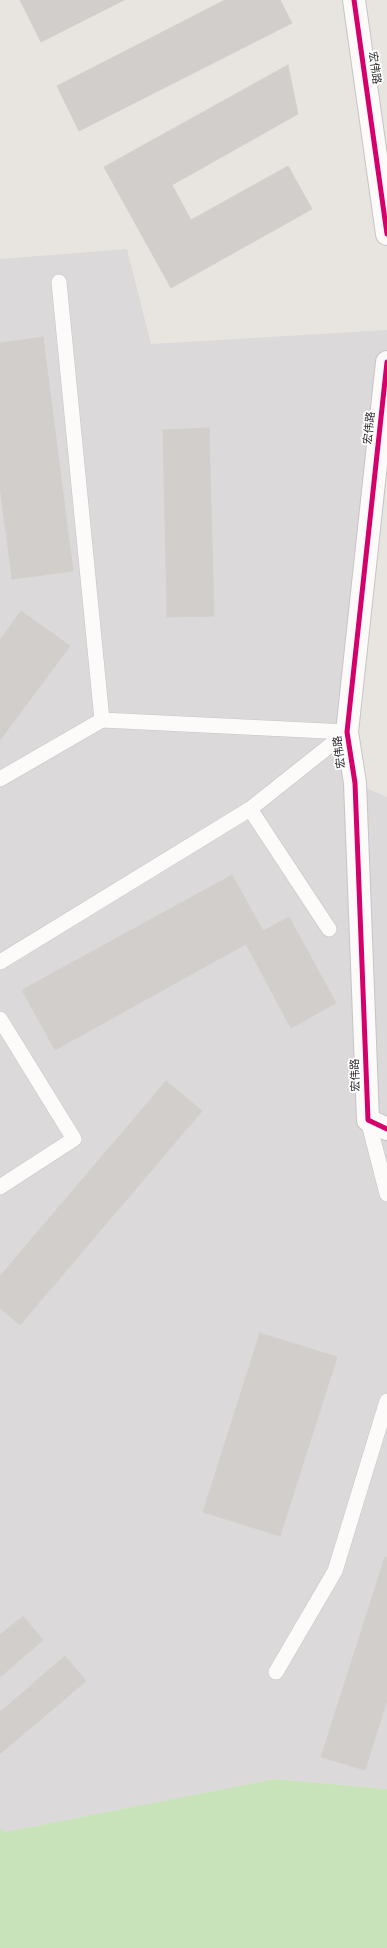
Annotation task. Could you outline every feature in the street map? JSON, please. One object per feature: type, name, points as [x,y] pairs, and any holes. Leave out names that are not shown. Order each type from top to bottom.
[{"type":"street","name":"宏伟路","points":[[354,0],[387,234]]},
{"type":"street","name":"宏伟路","points":[[377,1124],[354,783],[347,732],[387,362]]},
{"type":"lane","points":[[59,282],[102,720]]},
{"type":"lane","points":[[0,779],[102,720],[347,732]]},
{"type":"lane","points":[[0,962],[250,809],[347,732]]},
{"type":"lane","points":[[250,809],[329,929]]},
{"type":"lane","points":[[0,1019],[74,1139],[0,1187]]},
{"type":"lane","points":[[377,1124],[387,1194]]},
{"type":"lane","points":[[276,1672],[335,1571],[387,1401]]},
{"type":"shaded area","points":[[127,249],[151,344],[387,330],[387,362],[347,732],[355,783],[387,797],[387,1789],[274,1779],[5,1832],[0,1828],[0,259]]},
{"type":"green space","points":[[274,1779],[387,1789],[387,1948],[0,1948],[0,1828],[5,1832]]},
{"type":"building","points":[[20,0],[124,0],[41,42]]},
{"type":"building","points":[[225,0],[280,0],[292,23],[79,131],[57,86]]},
{"type":"building","points":[[288,65],[298,114],[172,185],[191,220],[288,166],[312,209],[171,288],[104,167]]},
{"type":"building","points":[[43,337],[73,571],[12,579],[0,486],[0,343]]},
{"type":"building","points":[[209,428],[214,616],[167,617],[163,430]]},
{"type":"building","points":[[21,611],[70,646],[0,740],[0,640]]},
{"type":"building","points":[[232,875],[263,931],[289,917],[336,1003],[291,1028],[246,944],[55,1050],[22,990]]},
{"type":"building","points":[[166,1081],[202,1111],[20,1325],[0,1308],[0,1276]]},
{"type":"building","points":[[260,1333],[337,1357],[280,1536],[203,1512]]},
{"type":"building","points":[[385,1557],[387,1558],[387,1700],[365,1770],[321,1757]]},
{"type":"building","points":[[23,1616],[43,1640],[0,1677],[0,1635]]},
{"type":"building","points":[[65,1656],[86,1681],[0,1754],[0,1712]]},
{"type":"cycle path","points":[[354,0],[387,234]]},
{"type":"cycle path","points":[[387,362],[347,732],[355,783],[368,1120],[387,1129]]}]
